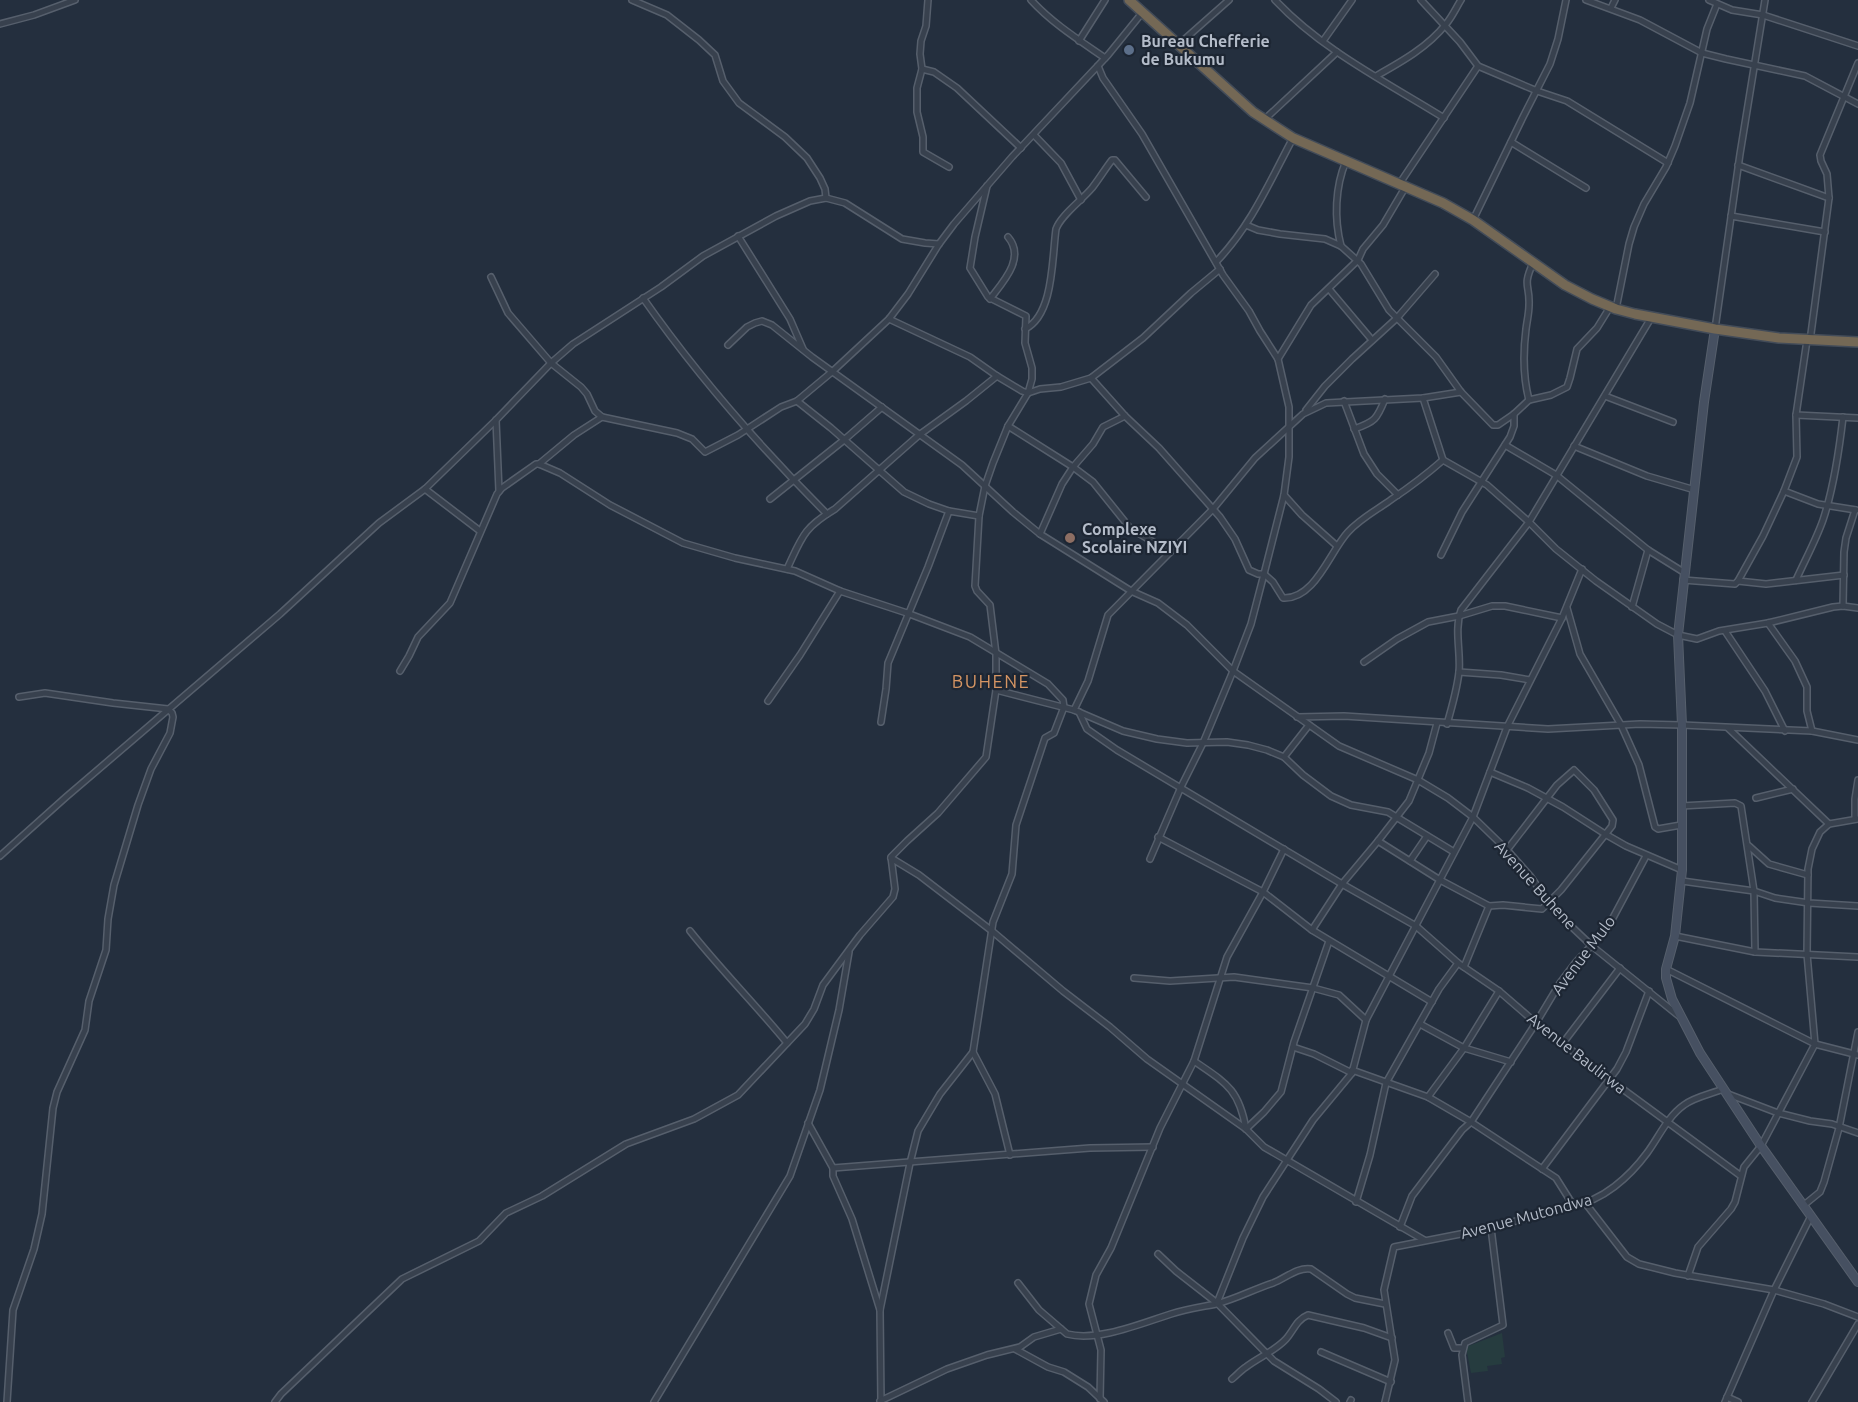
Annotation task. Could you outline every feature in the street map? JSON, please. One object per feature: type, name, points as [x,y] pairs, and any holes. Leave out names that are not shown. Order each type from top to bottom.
[{"type":"highway","points":[[1129,0],[1253,112],[1293,138],[1443,203],[1473,220],[1565,285],[1613,308],[1651,318],[1779,338],[1858,342]]},
{"type":"main road","points":[[1715,329],[1678,635],[1682,725],[1682,881],[1675,936],[1666,969],[1666,978],[1681,1017],[1700,1053],[1761,1146],[1858,1282]]},
{"type":"street","points":[[0,24],[75,0]]},
{"type":"street","points":[[632,0],[667,15],[714,55],[723,81],[739,103],[785,137],[807,158],[820,178],[826,198]]},
{"type":"street","points":[[928,0],[926,26],[921,41],[922,69],[917,88],[917,112],[923,137],[923,152],[949,167]]},
{"type":"street","points":[[1031,0],[1079,41],[1105,58]]},
{"type":"street","points":[[1079,41],[1105,0]]},
{"type":"street","points":[[1178,45],[1230,0]]},
{"type":"street","points":[[1275,0],[1294,20],[1337,51],[1444,118]]},
{"type":"street","points":[[1323,41],[1352,0]]},
{"type":"street","points":[[1421,0],[1460,42],[1478,66],[1567,101],[1668,163]]},
{"type":"street","points":[[1376,76],[1411,56],[1445,26],[1461,0]]},
{"type":"street","points":[[1473,220],[1550,64],[1566,0]]},
{"type":"street","points":[[1586,0],[1640,20],[1702,53],[1805,76],[1858,104]]},
{"type":"street","points":[[1611,9],[1615,0]]},
{"type":"street","points":[[1709,0],[1732,10],[1763,15],[1858,46]]},
{"type":"street","points":[[1715,329],[1738,165],[1765,0]]},
{"type":"street","points":[[1246,225],[1280,234],[1325,239],[1341,246],[1358,260],[1389,310],[1436,357],[1461,392],[1491,424],[1498,425],[1529,400],[1551,395],[1567,387],[1577,349],[1613,308],[1634,227],[1644,204],[1668,163],[1690,102],[1707,29],[1717,4]]},
{"type":"street","points":[[491,277],[505,309],[551,363],[581,387],[595,411],[602,417],[677,433],[692,440],[705,452],[781,407],[797,401],[889,319],[908,294],[939,244],[987,186],[1098,66],[1142,13]]},
{"type":"street","points":[[1265,119],[1337,51]]},
{"type":"street","points":[[1505,445],[1556,475],[1684,577],[1736,584],[1763,536],[1797,457],[1796,415],[1829,198],[1827,174],[1820,155],[1858,63]]},
{"type":"street","points":[[1098,66],[1103,78],[1142,134],[1220,269],[1278,359],[1288,398],[1290,426],[1284,495],[1251,624],[1203,743],[1158,837],[1150,859]]},
{"type":"street","points":[[1278,359],[1311,305],[1358,260],[1363,249],[1383,225],[1403,184],[1478,66]]},
{"type":"street","points":[[922,69],[934,72],[957,88],[1021,148]]},
{"type":"street","points":[[1034,135],[1061,163],[1081,200]]},
{"type":"street","points":[[1216,262],[1246,225],[1272,181],[1293,138]]},
{"type":"street","points":[[1511,142],[1586,188]]},
{"type":"street","points":[[1025,329],[1033,326],[1038,319],[1050,286],[1056,229],[1059,221],[1081,200],[1112,160],[1115,159],[1146,197]]},
{"type":"street","points":[[1341,246],[1336,207],[1341,174],[1346,161]]},
{"type":"street","points":[[1738,165],[1829,198]]},
{"type":"street","points":[[891,858],[938,813],[984,760],[991,728],[996,690],[996,654],[990,605],[975,586],[979,516],[993,463],[1008,426],[1028,393],[1032,374],[1026,349],[1027,318],[990,299],[970,268],[987,186]]},
{"type":"street","points":[[0,856],[66,796],[280,614],[379,524],[425,489],[551,363],[573,344],[661,287],[703,256],[776,216],[810,201],[826,198],[845,203],[902,239],[939,244]]},
{"type":"street","points":[[1731,216],[1825,232]]},
{"type":"street","points":[[738,236],[790,319],[803,350]]},
{"type":"street","points":[[990,299],[1008,276],[1016,259],[1012,241],[1008,237]]},
{"type":"street","points":[[1529,400],[1524,380],[1525,338],[1529,307],[1526,283],[1533,264]]},
{"type":"street","points":[[889,319],[970,357],[1022,392],[1028,393],[1092,378],[1143,338],[1220,269]]},
{"type":"street","points":[[1076,711],[1088,681],[1106,620],[1113,609],[1213,509],[1255,458],[1302,414],[1325,387],[1372,340],[1397,318],[1435,274]]},
{"type":"street","points":[[1329,289],[1372,340]]},
{"type":"street","points":[[643,298],[707,384],[793,480],[827,514]]},
{"type":"street","points":[[1448,724],[1459,672],[1459,616],[1465,604],[1529,522],[1651,318]]},
{"type":"street","name":"Avenue Buhene","points":[[729,345],[747,327],[762,321],[772,325],[962,465],[1040,534],[1131,591],[1158,603],[1187,625],[1233,671],[1297,717],[1339,746],[1418,780],[1448,798],[1473,816],[1507,850],[1531,877],[1549,903],[1592,946],[1681,1017]]},
{"type":"street","points":[[788,570],[804,532],[836,509],[919,435],[997,376]]},
{"type":"street","points":[[1092,378],[1221,517],[1235,538],[1249,570],[1264,574],[1273,582],[1281,596],[1290,598],[1296,596],[1314,582],[1348,532],[1364,517],[1426,476],[1443,460]]},
{"type":"street","points":[[1302,414],[1326,403],[1423,398],[1461,392]]},
{"type":"street","points":[[1605,396],[1673,422]]},
{"type":"street","points":[[1423,398],[1443,460],[1482,482],[1529,522],[1556,549],[1596,581],[1657,624],[1678,635],[1697,639],[1719,631],[1768,623],[1833,607],[1858,608]]},
{"type":"street","points":[[1354,429],[1375,420],[1385,399]]},
{"type":"street","points":[[797,401],[904,492],[949,512],[979,516]]},
{"type":"street","points":[[1344,401],[1364,454],[1377,474],[1398,495]]},
{"type":"street","points":[[770,499],[882,407]]},
{"type":"street","points":[[1441,555],[1462,512],[1512,432],[1514,414]]},
{"type":"street","points":[[1796,415],[1858,418]]},
{"type":"street","points":[[1040,534],[1062,484],[1073,467],[1093,444],[1103,428],[1125,416]]},
{"type":"street","points":[[499,491],[602,417]]},
{"type":"street","points":[[1796,580],[1822,522],[1827,505],[1843,417]]},
{"type":"street","points":[[400,671],[418,637],[450,603],[499,491],[496,420]]},
{"type":"street","points":[[1008,426],[1073,467],[1093,483],[1130,528],[1170,552]]},
{"type":"street","points":[[1574,446],[1647,476],[1695,490]]},
{"type":"street","points":[[539,464],[560,473],[610,505],[683,543],[735,558],[802,573],[840,591],[908,613],[970,637],[1048,684],[1063,700],[1064,707],[1054,733],[1045,738],[1016,825],[1012,874],[993,922],[973,1052],[940,1094],[918,1131],[909,1163],[880,1310],[880,1402],[947,1369],[987,1355],[1015,1349],[1034,1337],[1061,1329]]},
{"type":"street","points":[[425,489],[480,531]]},
{"type":"street","points":[[1784,491],[1827,505],[1856,510],[1846,538],[1843,606]]},
{"type":"street","points":[[1284,495],[1302,515],[1337,546]]},
{"type":"street","points":[[881,722],[888,663],[949,512]]},
{"type":"street","points":[[1632,607],[1648,550]]},
{"type":"street","points":[[1217,1304],[1243,1238],[1263,1197],[1313,1120],[1352,1071],[1366,1020],[1473,816],[1508,727],[1562,618],[1582,569]]},
{"type":"street","points":[[1738,581],[1766,584],[1844,575]]},
{"type":"street","points":[[768,701],[840,591]]},
{"type":"street","points":[[1364,662],[1397,639],[1428,622],[1498,605],[1562,618]]},
{"type":"street","points":[[1567,606],[1581,654],[1621,725],[1639,765],[1655,827],[1658,829],[1681,825]]},
{"type":"street","points":[[1768,623],[1795,661],[1807,687],[1807,711],[1812,731]]},
{"type":"street","points":[[1725,631],[1765,691],[1785,731]]},
{"type":"street","points":[[1459,672],[1530,680]]},
{"type":"street","points":[[996,690],[1064,707],[1126,732],[1157,739],[1248,745],[1284,757],[1331,796],[1351,805],[1388,812],[1454,852]]},
{"type":"street","points":[[7,1402],[13,1310],[34,1249],[42,1214],[53,1107],[57,1092],[85,1030],[88,1001],[106,950],[108,919],[114,885],[138,805],[151,770],[170,733],[173,717],[168,709],[45,693],[19,697]]},
{"type":"street","name":"Avenue Baulirwa","points":[[1076,711],[1085,727],[1118,750],[1416,926],[1461,965],[1499,991],[1608,1079],[1742,1176]]},
{"type":"street","points":[[1297,717],[1344,716],[1548,729],[1621,725],[1682,725],[1812,731],[1858,740]]},
{"type":"street","points":[[1312,930],[1342,884],[1409,801],[1429,753],[1437,723]]},
{"type":"street","points":[[1284,757],[1309,725]]},
{"type":"street","points":[[1728,728],[1829,824]]},
{"type":"street","points":[[1378,841],[1440,880],[1489,906],[1503,904],[1542,909],[1581,866],[1614,823],[1594,790],[1574,771],[1566,776],[1547,798],[1507,850]]},
{"type":"street","points":[[1490,772],[1547,798],[1646,856],[1682,870]]},
{"type":"street","points":[[1688,1276],[1698,1247],[1735,1202],[1748,1162],[1761,1146],[1815,1044],[1807,954],[1808,875],[1812,849],[1820,832],[1829,824],[1857,819],[1855,799],[1858,780]]},
{"type":"street","points":[[1756,798],[1792,789]]},
{"type":"street","points":[[1681,806],[1735,803],[1741,807],[1754,891],[1755,952]]},
{"type":"street","points":[[1410,861],[1427,836]]},
{"type":"street","points":[[1158,837],[1263,892],[1312,930],[1432,1002]]},
{"type":"street","points":[[1748,844],[1769,864],[1808,875]]},
{"type":"street","points":[[1102,1401],[1101,1350],[1089,1305],[1095,1278],[1111,1248],[1160,1128],[1194,1061],[1227,957],[1284,849]]},
{"type":"street","name":"Avenue Mulo","points":[[1400,1227],[1412,1196],[1462,1130],[1471,1122],[1560,983],[1607,929],[1646,856]]},
{"type":"street","points":[[891,858],[919,875],[992,931],[1063,992],[1110,1027],[1147,1059],[1246,1129],[1264,1148],[1424,1240]]},
{"type":"street","points":[[274,1402],[402,1279],[479,1241],[507,1213],[542,1196],[626,1144],[694,1119],[732,1099],[805,1024],[824,985],[849,949],[894,893],[891,858]]},
{"type":"street","points":[[1682,881],[1754,891],[1775,898],[1809,903],[1858,906]]},
{"type":"street","points":[[1356,1202],[1370,1155],[1386,1083],[1452,970],[1461,965],[1489,906]]},
{"type":"street","points":[[690,931],[714,962],[743,991],[787,1043]]},
{"type":"street","points":[[1675,936],[1755,952],[1858,957]]},
{"type":"street","points":[[1246,1129],[1281,1092],[1293,1047],[1329,941]]},
{"type":"street","points":[[654,1402],[790,1176],[820,1090],[839,1010],[849,949]]},
{"type":"street","points":[[1563,1043],[1620,968]]},
{"type":"street","points":[[1666,969],[1815,1044],[1856,1054]]},
{"type":"street","points":[[1134,978],[1170,981],[1220,977],[1312,988],[1339,995],[1366,1020]]},
{"type":"street","points":[[1428,1097],[1464,1048],[1499,991]]},
{"type":"street","points":[[1542,1169],[1626,1052],[1649,991]]},
{"type":"street","points":[[1419,1024],[1464,1048],[1511,1062]]},
{"type":"street","points":[[1803,1205],[1820,1192],[1839,1128],[1856,1054],[1858,1032]]},
{"type":"street","points":[[1293,1047],[1352,1071],[1428,1097],[1471,1122],[1556,1178],[1573,1205]]},
{"type":"street","points":[[973,1052],[994,1094],[1010,1155]]},
{"type":"street","points":[[1194,1061],[1227,1084],[1233,1091],[1243,1109],[1246,1129]]},
{"type":"street","points":[[1726,1092],[1778,1113],[1832,1124],[1858,1133]]},
{"type":"street","name":"Avenue Mutondwa","points":[[1385,1304],[1384,1290],[1394,1247],[1491,1228],[1573,1205],[1586,1204],[1605,1194],[1637,1164],[1667,1122],[1684,1105],[1726,1092]]},
{"type":"street","points":[[808,1122],[833,1168],[833,1176],[852,1219],[880,1310]]},
{"type":"street","points":[[833,1168],[1090,1148],[1153,1147]]},
{"type":"street","points":[[1586,1204],[1632,1261],[1667,1272],[1774,1290],[1824,1304],[1858,1317]]},
{"type":"street","points":[[1738,1402],[1726,1400],[1774,1290],[1811,1216]]},
{"type":"street","points":[[1468,1402],[1463,1348],[1466,1342],[1503,1325],[1491,1228]]},
{"type":"street","points":[[1158,1254],[1217,1304],[1267,1354],[1284,1368],[1319,1389],[1334,1402]]},
{"type":"street","points":[[1018,1283],[1039,1310],[1061,1329],[1070,1335],[1096,1335],[1197,1307],[1217,1304],[1281,1280],[1304,1268],[1311,1269],[1333,1286],[1355,1298],[1385,1304],[1395,1360],[1385,1402]]},
{"type":"street","points":[[1232,1379],[1245,1367],[1276,1348],[1287,1338],[1296,1323],[1308,1315],[1364,1328],[1392,1338]]},
{"type":"street","points":[[1812,1402],[1858,1324]]},
{"type":"street","points":[[1448,1333],[1454,1348],[1463,1348]]},
{"type":"street","points":[[1015,1349],[1048,1367],[1064,1372],[1088,1387],[1102,1401]]},
{"type":"street","points":[[1322,1352],[1391,1382]]},
{"type":"green space","points":[[1502,1333],[1505,1357],[1501,1358],[1502,1364],[1487,1366],[1488,1371],[1471,1373],[1466,1347]]},
{"type":"place","name":"Bureau Chefferie de Bukumu","points":[[1129,50]]},
{"type":"place","name":"Complexe Scolaire NZIYI","points":[[1070,538]]},
{"type":"district","name":"BUHENE","points":[[991,682]]}]
